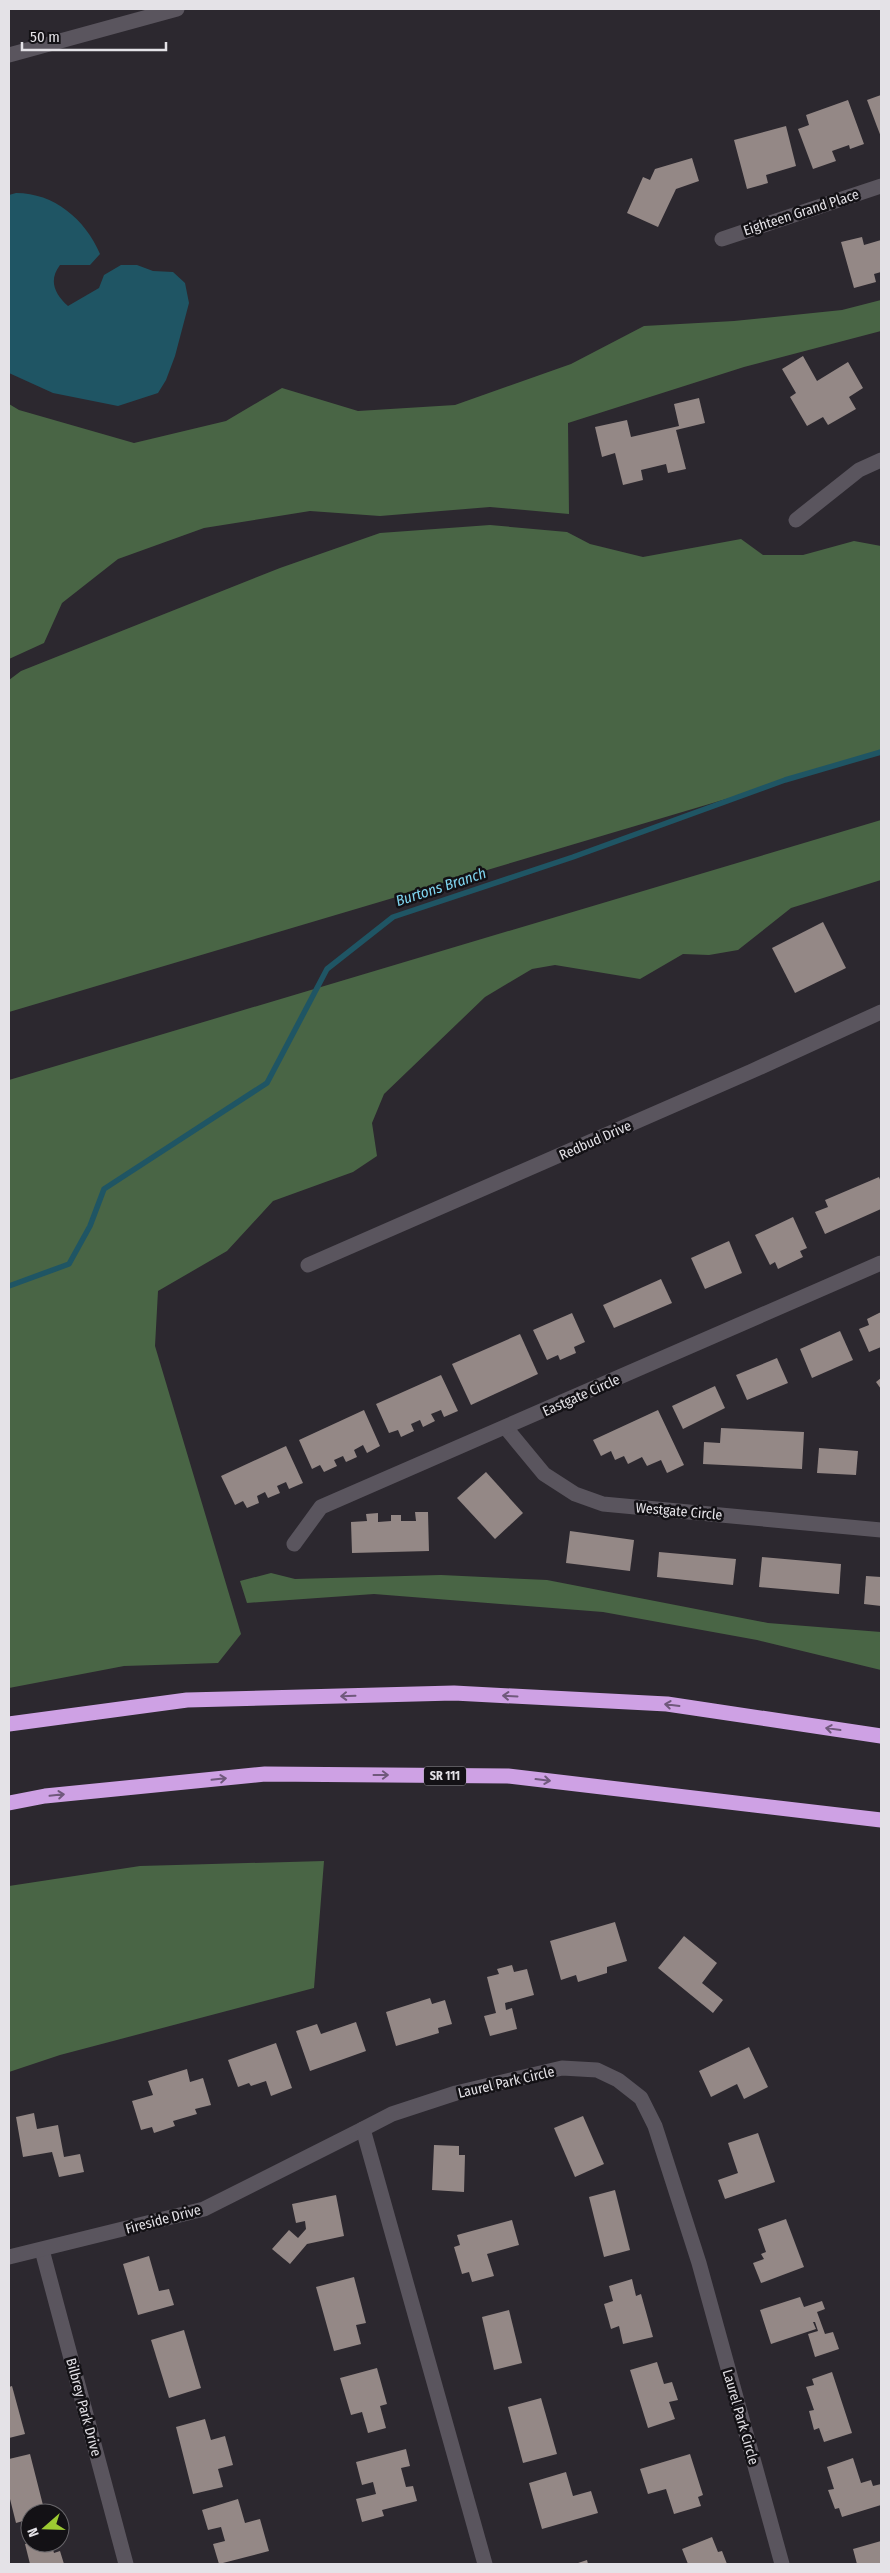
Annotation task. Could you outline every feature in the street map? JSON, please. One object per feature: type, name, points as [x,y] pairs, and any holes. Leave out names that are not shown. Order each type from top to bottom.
[{"type":"highway","points":[[9,1724],[187,1700],[454,1693],[667,1704],[881,1736]]},
{"type":"highway","name":"SR 111","points":[[9,1803],[45,1796],[265,1774],[508,1776],[881,1820]]},
{"type":"street","points":[[9,55],[178,9]]},
{"type":"street","name":"Eighteen Grand Place","points":[[722,239],[881,186]]},
{"type":"street","points":[[796,520],[859,470],[881,460]]},
{"type":"street","name":"Redbud Drive","points":[[308,1265],[752,1071],[881,1012]]},
{"type":"street","name":"Eastgate Circle","points":[[294,1544],[322,1507],[881,1263]]},
{"type":"street","name":"Westgate Circle","points":[[506,1428],[544,1474],[575,1494],[603,1504],[881,1530]]},
{"type":"street","name":"Laurel Park Circle","points":[[363,2129],[392,2114],[456,2093],[562,2068],[597,2070],[618,2080],[641,2098],[655,2126],[699,2263],[782,2564]]},
{"type":"street","points":[[363,2129],[485,2564]]},
{"type":"street","name":"Fireside Drive","points":[[9,2257],[204,2210],[363,2129]]},
{"type":"street","name":"Bilbrey Park Drive","points":[[42,2250],[126,2564]]},
{"type":"green space","points":[[881,300],[881,331],[744,367],[568,423],[569,514],[490,507],[380,516],[310,511],[204,528],[118,559],[62,603],[44,643],[9,659],[9,404],[19,410],[134,443],[226,421],[282,388],[358,411],[455,405],[571,364],[644,326],[734,321],[842,310]]},
{"type":"green space","points":[[490,525],[567,532],[590,544],[643,557],[741,539],[763,555],[803,555],[854,541],[881,546],[881,753],[9,1012],[9,680],[21,671],[280,568],[380,533]]},
{"type":"green space","points":[[881,820],[881,880],[791,908],[738,950],[709,955],[683,954],[640,979],[555,965],[532,969],[485,997],[384,1094],[372,1123],[377,1156],[353,1172],[273,1201],[227,1251],[158,1291],[155,1346],[241,1634],[218,1663],[124,1666],[9,1688],[9,1080]]},
{"type":"green space","points":[[271,1573],[295,1579],[441,1575],[547,1580],[768,1623],[881,1632],[881,1670],[757,1640],[603,1612],[374,1594],[247,1603],[240,1581]]},
{"type":"green space","points":[[324,1861],[314,1988],[60,2055],[9,2072],[9,1886],[140,1866]]},
{"type":"water","points":[[16,193],[30,194],[43,198],[67,210],[86,230],[100,254],[90,265],[60,265],[56,271],[54,276],[55,287],[60,297],[68,306],[99,288],[104,275],[121,265],[137,265],[153,271],[173,272],[185,283],[189,303],[175,356],[166,380],[158,393],[118,406],[53,393],[9,373],[9,195]]},
{"type":"building","points":[[881,95],[881,137],[867,100]]},
{"type":"building","points":[[848,100],[864,144],[850,149],[849,145],[832,151],[836,161],[813,169],[798,129],[809,125],[806,115]]},
{"type":"building","points":[[786,126],[796,166],[766,175],[768,183],[747,189],[734,140]]},
{"type":"building","points":[[692,158],[699,181],[676,189],[658,227],[627,213],[643,177],[650,180],[655,169]]},
{"type":"building","points":[[862,237],[864,245],[881,240],[881,272],[874,274],[876,282],[854,288],[841,242]]},
{"type":"building","points":[[803,356],[817,381],[848,362],[863,388],[849,397],[856,409],[828,425],[823,417],[807,426],[790,397],[796,393],[782,369]]},
{"type":"building","points":[[699,398],[705,423],[676,430],[686,469],[668,473],[666,464],[641,470],[643,480],[623,485],[615,453],[602,457],[595,427],[627,420],[631,437],[679,426],[674,404]]},
{"type":"building","points":[[823,922],[846,968],[795,993],[772,948]]},
{"type":"building","points":[[879,1177],[881,1182],[881,1209],[825,1234],[815,1212],[828,1207],[825,1200]]},
{"type":"building","points":[[793,1217],[807,1248],[800,1251],[803,1257],[778,1269],[775,1262],[770,1265],[755,1235]]},
{"type":"building","points":[[729,1241],[742,1273],[705,1289],[691,1258]]},
{"type":"building","points":[[661,1279],[672,1303],[614,1328],[603,1305]]},
{"type":"building","points":[[881,1312],[881,1347],[869,1352],[859,1329],[869,1325],[867,1319]]},
{"type":"building","points":[[572,1313],[585,1342],[574,1347],[576,1353],[560,1360],[558,1355],[547,1360],[533,1330]]},
{"type":"building","points":[[840,1331],[853,1360],[812,1378],[800,1349]]},
{"type":"building","points":[[520,1334],[538,1374],[471,1405],[452,1364]]},
{"type":"building","points":[[777,1358],[788,1383],[747,1400],[736,1375]]},
{"type":"building","points":[[441,1375],[458,1411],[444,1417],[441,1410],[431,1414],[435,1421],[423,1427],[420,1420],[411,1424],[414,1431],[401,1437],[398,1430],[389,1433],[376,1404]]},
{"type":"building","points":[[881,1378],[881,1389],[876,1382]]},
{"type":"building","points":[[715,1386],[725,1408],[683,1429],[672,1406]]},
{"type":"building","points":[[364,1410],[380,1446],[367,1453],[363,1445],[354,1450],[357,1457],[346,1462],[343,1456],[334,1460],[337,1466],[324,1472],[320,1465],[312,1469],[299,1440]]},
{"type":"building","points":[[658,1410],[684,1465],[667,1473],[661,1460],[647,1466],[642,1457],[628,1464],[624,1456],[615,1460],[611,1451],[601,1456],[593,1440]]},
{"type":"building","points":[[721,1428],[804,1432],[802,1469],[703,1464],[704,1442],[720,1443]]},
{"type":"building","points":[[286,1446],[303,1483],[289,1489],[286,1482],[277,1486],[280,1493],[268,1498],[265,1492],[257,1496],[259,1503],[247,1508],[243,1501],[235,1505],[221,1476]]},
{"type":"building","points":[[819,1448],[858,1451],[856,1475],[817,1473]]},
{"type":"building","points":[[486,1472],[523,1513],[495,1539],[457,1498]]},
{"type":"building","points":[[415,1512],[428,1512],[429,1551],[352,1553],[351,1522],[367,1521],[366,1514],[378,1513],[378,1522],[391,1521],[391,1515],[401,1515],[401,1521],[416,1521]]},
{"type":"building","points":[[570,1531],[634,1540],[630,1571],[566,1563]]},
{"type":"building","points":[[659,1552],[736,1559],[733,1585],[657,1577]]},
{"type":"building","points":[[762,1557],[841,1564],[839,1594],[759,1587]]},
{"type":"building","points":[[866,1576],[881,1577],[881,1606],[864,1604]]},
{"type":"building","points":[[615,1922],[627,1961],[607,1967],[607,1973],[578,1982],[576,1975],[561,1980],[550,1941]]},
{"type":"building","points":[[684,1936],[717,1963],[702,1983],[723,2000],[713,2013],[658,1968]]},
{"type":"building","points":[[512,1965],[514,1972],[527,1969],[534,1995],[505,2003],[506,2010],[512,2008],[517,2029],[490,2036],[484,2016],[496,2013],[487,1977],[499,1974],[497,1969]]},
{"type":"building","points":[[430,1998],[432,2004],[445,2000],[452,2024],[438,2028],[439,2033],[396,2046],[386,2012]]},
{"type":"building","points":[[356,2022],[366,2051],[310,2071],[296,2031],[317,2024],[321,2034]]},
{"type":"building","points":[[276,2043],[292,2088],[271,2096],[266,2081],[251,2086],[249,2083],[238,2087],[228,2060]]},
{"type":"building","points":[[749,2047],[768,2087],[744,2099],[737,2084],[711,2097],[699,2071]]},
{"type":"building","points":[[187,2069],[190,2082],[203,2078],[211,2105],[195,2109],[197,2114],[173,2121],[175,2126],[154,2133],[152,2127],[141,2130],[132,2101],[153,2095],[148,2081]]},
{"type":"building","points":[[34,2113],[37,2129],[58,2125],[64,2157],[80,2154],[84,2172],[59,2177],[52,2152],[23,2157],[16,2117]]},
{"type":"building","points":[[583,2116],[604,2164],[575,2177],[554,2128]]},
{"type":"building","points":[[758,2133],[775,2182],[725,2199],[718,2180],[738,2173],[728,2143]]},
{"type":"building","points":[[434,2145],[459,2146],[459,2155],[465,2155],[464,2192],[432,2190]]},
{"type":"building","points":[[615,2190],[630,2250],[604,2257],[589,2197]]},
{"type":"building","points":[[336,2195],[344,2236],[307,2244],[290,2264],[272,2249],[289,2230],[298,2238],[306,2229],[305,2221],[296,2223],[292,2204]]},
{"type":"building","points":[[786,2219],[804,2267],[761,2283],[753,2263],[764,2259],[761,2254],[766,2252],[758,2229]]},
{"type":"building","points":[[512,2220],[519,2245],[487,2254],[494,2276],[472,2282],[469,2272],[462,2274],[454,2247],[460,2245],[457,2235]]},
{"type":"building","points":[[149,2256],[159,2291],[169,2289],[174,2305],[138,2315],[123,2264]]},
{"type":"building","points":[[354,2277],[366,2323],[356,2325],[361,2344],[334,2351],[316,2287]]},
{"type":"building","points":[[632,2279],[636,2296],[641,2294],[653,2337],[623,2344],[619,2326],[611,2329],[604,2304],[613,2301],[609,2286]]},
{"type":"building","points":[[800,2297],[804,2307],[822,2301],[825,2309],[817,2312],[825,2334],[833,2332],[839,2349],[815,2357],[808,2334],[818,2331],[815,2322],[813,2322],[816,2329],[771,2344],[760,2310]]},
{"type":"building","points":[[509,2310],[522,2363],[494,2370],[482,2317]]},
{"type":"building","points":[[184,2330],[201,2388],[169,2398],[151,2340]]},
{"type":"building","points":[[657,2362],[664,2384],[672,2382],[678,2400],[669,2402],[675,2419],[648,2428],[630,2370]]},
{"type":"building","points":[[377,2368],[387,2404],[380,2406],[386,2428],[368,2433],[362,2412],[351,2415],[340,2378]]},
{"type":"building","points":[[832,2372],[852,2433],[824,2442],[819,2428],[814,2430],[809,2411],[814,2410],[806,2387],[814,2385],[812,2379]]},
{"type":"building","points":[[12,2386],[25,2434],[9,2438],[9,2387]]},
{"type":"building","points":[[541,2398],[557,2454],[523,2463],[508,2407]]},
{"type":"building","points":[[205,2419],[211,2440],[225,2436],[233,2465],[218,2469],[223,2487],[193,2494],[176,2427]]},
{"type":"building","points":[[406,2449],[410,2466],[401,2468],[406,2487],[413,2486],[417,2501],[382,2510],[384,2516],[362,2522],[356,2499],[376,2494],[373,2482],[362,2485],[356,2462]]},
{"type":"building","points":[[30,2454],[42,2503],[20,2503],[20,2522],[16,2523],[9,2495],[9,2459]]},
{"type":"building","points":[[690,2454],[703,2495],[698,2497],[701,2506],[674,2514],[666,2489],[648,2494],[640,2469]]},
{"type":"building","points":[[853,2458],[861,2483],[871,2480],[873,2486],[881,2484],[881,2505],[842,2517],[839,2508],[835,2509],[828,2490],[834,2489],[827,2467]]},
{"type":"building","points":[[566,2472],[573,2496],[591,2491],[598,2513],[542,2529],[529,2483]]},
{"type":"building","points":[[238,2499],[245,2523],[260,2519],[269,2551],[219,2564],[213,2544],[225,2541],[221,2527],[208,2530],[202,2510]]},
{"type":"building","points":[[712,2537],[718,2552],[722,2551],[727,2564],[688,2564],[682,2549]]},
{"type":"building","points":[[881,2541],[881,2564],[857,2564],[853,2549]]},
{"type":"building","points":[[27,2553],[61,2553],[64,2564],[30,2564]]},
{"type":"building","points":[[587,2560],[588,2564],[575,2564]]},
{"type":"waterway","name":"Burtons Branch","points":[[9,1286],[69,1264],[90,1226],[104,1189],[267,1083],[327,969],[393,917],[573,857],[785,780],[881,752]]}]
